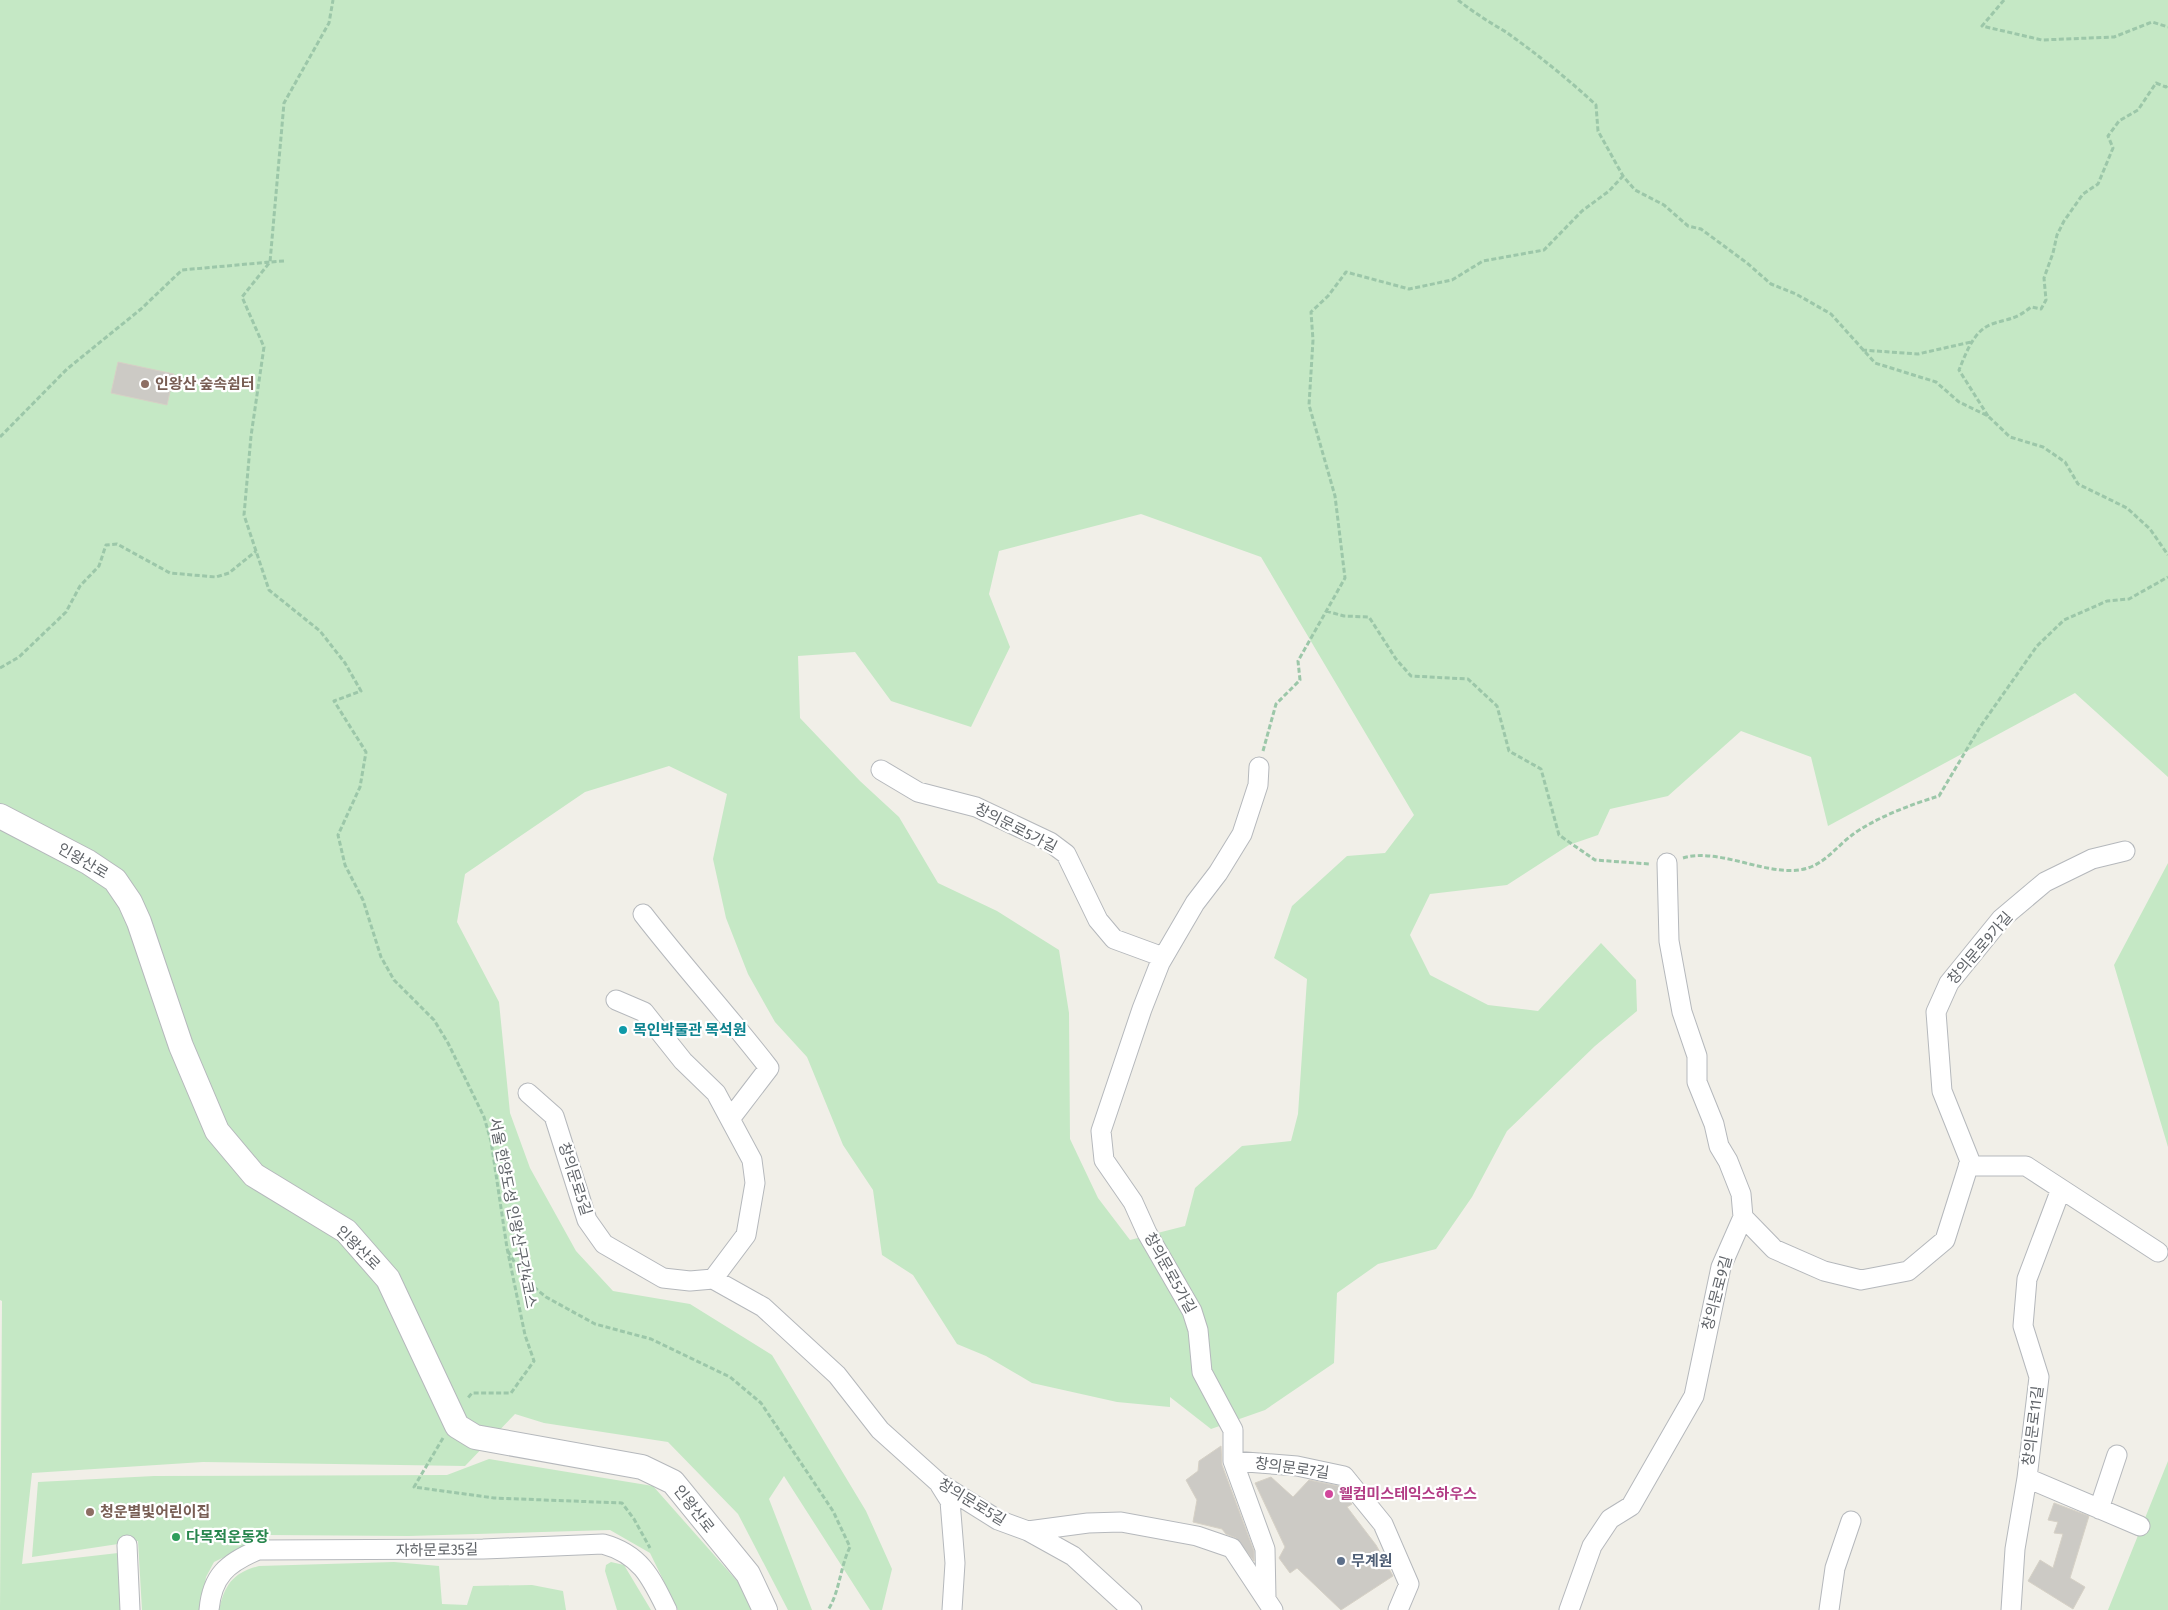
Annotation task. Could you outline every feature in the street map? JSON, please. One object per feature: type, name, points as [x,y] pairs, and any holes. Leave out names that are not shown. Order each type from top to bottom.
[{"type":"street","name":"창의문로5가길","points":[[1259,767],[1258,785],[1242,834],[1218,873],[1194,903],[1163,958],[1142,1009],[1101,1131],[1104,1160],[1133,1202],[1147,1233],[1192,1311],[1198,1330],[1202,1372],[1233,1430],[1233,1461],[1265,1549],[1270,1604]]},
{"type":"street","name":"창의문로5가길","points":[[881,770],[918,792],[976,807],[1050,842],[1066,854],[1098,920],[1114,939],[1163,958]]},
{"type":"street","name":"인왕산로","points":[[0,816],[88,862],[115,880],[130,902],[139,922],[181,1046],[217,1131],[254,1175],[346,1231],[388,1279],[457,1426],[475,1438],[642,1467],[673,1482],[748,1574],[765,1610]]},
{"type":"street","name":"창의문로9가길","points":[[1968,1166],[1970,1161],[1942,1091],[1936,1012],[1948,982],[2001,919],[2045,882],[2092,859],[2125,851]]},
{"type":"street","name":"창의문로9길","points":[[1569,1610],[1592,1546],[1610,1519],[1631,1506],[1694,1396],[1721,1267],[1743,1218],[1741,1194],[1728,1161],[1719,1146],[1714,1124],[1697,1082],[1697,1056],[1682,1012],[1669,941],[1667,864]]},
{"type":"street","points":[[644,914],[675,955],[725,1011],[769,1068],[730,1120]]},
{"type":"street","points":[[616,1000],[644,1012],[683,1061],[716,1093],[752,1160],[755,1183],[746,1234],[713,1279]]},
{"type":"street","name":"창의문로5길","points":[[528,1093],[554,1116],[588,1220],[604,1244],[663,1278],[690,1281],[713,1279],[762,1307],[796,1335],[837,1375],[880,1430],[939,1483],[998,1520],[1028,1531],[1088,1523],[1121,1522],[1197,1536],[1232,1548],[1270,1604]]},
{"type":"street","points":[[1743,1218],[1774,1250],[1824,1271],[1861,1280],[1908,1271],[1945,1240],[1968,1166],[2026,1166],[2158,1252]]},
{"type":"street","name":"창의문로11길","points":[[2011,1610],[2015,1549],[2028,1478],[2039,1377],[2023,1326],[2027,1278],[2061,1189]]},
{"type":"street","points":[[2099,1509],[2116,1455]]},
{"type":"street","name":"창의문로7길","points":[[1233,1461],[1297,1466],[1344,1476],[1382,1524],[1409,1584],[1398,1610]]},
{"type":"street","points":[[2028,1478],[2140,1526]]},
{"type":"street","points":[[939,1483],[950,1502],[954,1563],[952,1610]]},
{"type":"street","points":[[1829,1610],[1835,1568],[1851,1521]]},
{"type":"street","points":[[1028,1531],[1072,1556],[1132,1610]]},
{"type":"street","name":"자하문로35길","points":[[209,1610],[211,1591],[219,1577],[231,1565],[258,1550],[483,1549],[603,1544],[620,1548],[634,1557],[655,1585],[667,1610]]},
{"type":"street","points":[[127,1545],[130,1610]]},
{"type":"path","points":[[270,262],[284,103],[329,23],[333,0]]},
{"type":"path","points":[[1458,0],[1478,16],[1506,33],[1575,86],[1596,105],[1598,132],[1623,176],[1635,190],[1664,205],[1688,226],[1700,229],[1747,263],[1771,284],[1796,294],[1831,314],[1875,363],[1936,382],[1959,402],[1988,416]]},
{"type":"path","points":[[2004,0],[1982,26],[2042,40],[2114,37],[2152,22],[2168,26]]},
{"type":"path","points":[[2168,85],[2166,87],[2156,83],[2138,110],[2119,121],[2108,136],[2113,148],[2098,184],[2083,194],[2064,221],[2057,235],[2044,278],[2046,300],[2041,309],[2031,307],[2018,317],[1990,324],[1971,342],[1959,370],[1988,416],[2010,437],[2043,448],[2065,462],[2078,484],[2128,508],[2150,529],[2168,555]]},
{"type":"path","points":[[1259,767],[1276,704],[1300,680],[1298,661],[1345,578],[1335,496],[1309,405],[1313,340],[1311,312],[1328,296],[1346,272],[1409,289],[1452,280],[1482,261],[1544,250],[1582,211],[1609,191],[1623,176]]},
{"type":"path","points":[[0,437],[67,369],[141,308],[182,270],[284,261]]},
{"type":"path","name":"서울 한양도성 인왕산구간4코스","points":[[270,262],[242,297],[264,347],[251,436],[244,515],[269,590],[320,631],[345,663],[361,691],[334,701],[366,752],[360,787],[338,835],[345,865],[363,900],[381,957],[394,980],[434,1020],[448,1043],[484,1117],[491,1141],[507,1248],[525,1335],[534,1361],[511,1393],[472,1393],[452,1417],[414,1486],[494,1498],[622,1503],[634,1519],[652,1553]]},
{"type":"path","points":[[1862,350],[1918,354],[1971,342]]},
{"type":"path","points":[[0,668],[19,656],[66,612],[80,586],[99,566],[106,545],[117,544],[170,573],[216,577],[229,573],[256,551]]},
{"type":"path","points":[[1326,611],[1344,616],[1369,617],[1396,659],[1411,676],[1468,679],[1497,706],[1510,751],[1541,769],[1559,835],[1595,860],[1667,864],[1692,855],[1710,856],[1784,871],[1813,866],[1854,834],[1917,803],[1939,796],[1999,698],[2044,640],[2064,620],[2107,601],[2129,600],[2168,576]]},
{"type":"path","points":[[507,1248],[524,1280],[546,1297],[595,1324],[651,1339],[730,1377],[761,1403],[832,1511],[850,1547],[844,1558],[834,1601],[828,1610]]},
{"type":"green space","points":[[0,0],[2168,0],[2168,777],[2075,693],[1828,826],[1811,757],[1741,731],[1668,796],[1610,809],[1598,835],[1569,845],[1507,885],[1430,894],[1410,935],[1430,975],[1488,1005],[1538,1011],[1601,943],[1636,980],[1637,1011],[1595,1046],[1507,1131],[1472,1197],[1436,1249],[1378,1264],[1337,1293],[1334,1363],[1265,1410],[1211,1429],[1170,1397],[1170,1407],[1117,1402],[1032,1383],[986,1356],[957,1344],[913,1275],[882,1255],[873,1190],[843,1145],[807,1057],[775,1022],[748,974],[726,918],[713,859],[727,794],[669,766],[585,792],[465,874],[457,922],[499,1002],[510,1113],[530,1168],[576,1251],[613,1291],[690,1304],[772,1355],[866,1511],[892,1569],[882,1610],[870,1610],[784,1476],[769,1499],[812,1610],[788,1610],[738,1514],[668,1442],[544,1423],[515,1414],[465,1466],[203,1462],[32,1473],[22,1564],[118,1553],[121,1610],[0,1610],[2,1301],[0,1300]],"holes":[[[1141,514],[1261,557],[1414,815],[1385,853],[1347,856],[1292,906],[1274,958],[1307,979],[1298,1114],[1291,1141],[1242,1146],[1195,1188],[1185,1226],[1130,1240],[1098,1198],[1070,1139],[1069,1013],[1059,950],[997,911],[938,883],[899,817],[860,781],[800,718],[798,656],[855,652],[891,701],[971,727],[1010,647],[989,594],[999,551]]]},
{"type":"green space","points":[[2168,863],[2168,1147],[2114,965]]},
{"type":"green space","points":[[489,1459],[653,1486],[738,1582],[752,1610],[678,1610],[650,1553],[610,1530],[409,1536],[270,1535],[214,1562],[206,1577],[201,1610],[142,1610],[138,1541],[32,1557],[38,1482],[154,1476],[447,1475]]},
{"type":"green space","points":[[2168,1461],[2168,1610],[2108,1610]]},
{"type":"green space","points":[[394,1562],[439,1566],[442,1604],[467,1605],[473,1586],[532,1585],[563,1591],[566,1610],[219,1610],[227,1586],[236,1576],[259,1566]]},
{"type":"green space","points":[[611,1562],[624,1565],[651,1610],[617,1610],[605,1571],[606,1565]]},
{"type":"building","points":[[118,362],[174,374],[167,405],[111,393]]},
{"type":"building","points":[[1221,1446],[1222,1465],[1254,1551],[1254,1561],[1236,1538],[1226,1534],[1222,1529],[1193,1522],[1197,1500],[1186,1480],[1198,1471],[1199,1461]]},
{"type":"building","points":[[1271,1477],[1293,1497],[1309,1480],[1338,1486],[1352,1504],[1347,1507],[1376,1545],[1393,1576],[1341,1610],[1297,1568],[1290,1573],[1279,1558],[1285,1547],[1255,1483]]},
{"type":"building","points":[[2054,1503],[2089,1516],[2070,1578],[2085,1587],[2073,1609],[2028,1581],[2040,1560],[2053,1568],[2063,1534],[2054,1533],[2058,1522],[2048,1520]]},
{"type":"place","name":"인왕산 숲속쉼터","points":[[145,384]]},
{"type":"place","name":"목인박물관 목석원","points":[[623,1030]]},
{"type":"place","name":"웰컴미스테익스하우스","points":[[1329,1494]]},
{"type":"place","name":"청운별빛어린이집","points":[[90,1512]]},
{"type":"place","name":"다목적운동장","points":[[176,1537]]},
{"type":"place","name":"무계원","points":[[1341,1561]]}]
